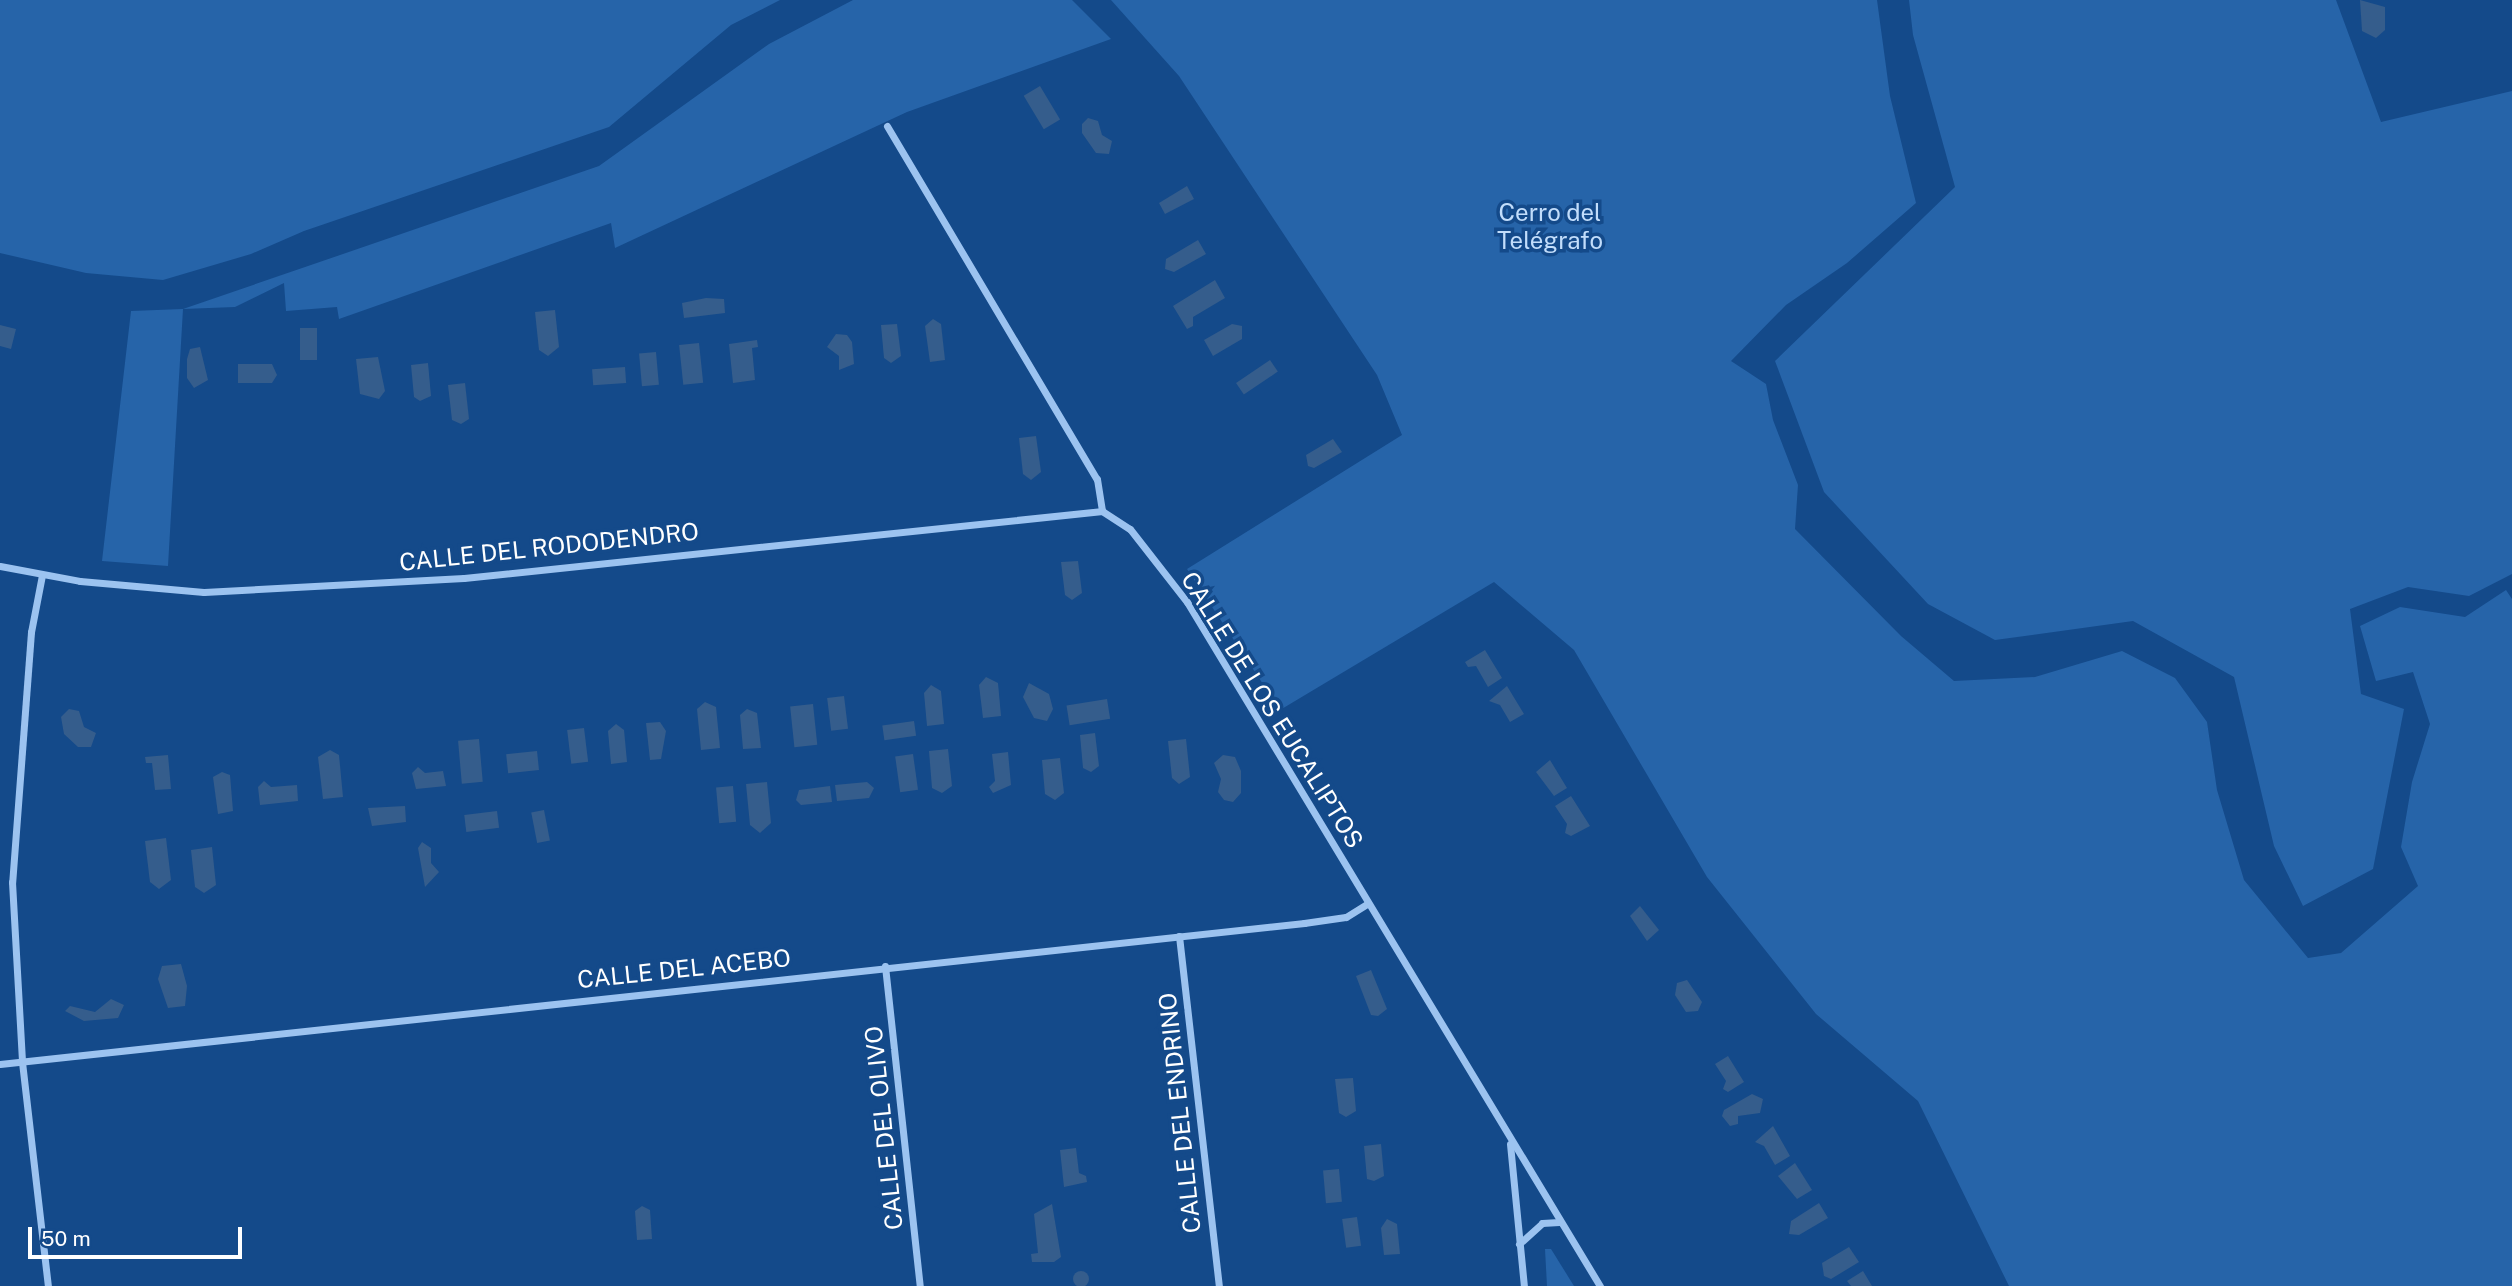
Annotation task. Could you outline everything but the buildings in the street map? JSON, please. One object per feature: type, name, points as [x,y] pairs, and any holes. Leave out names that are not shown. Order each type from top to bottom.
[{"type":"street","points":[[887,126],[1097,480],[1101,511]]},
{"type":"street","name":"CALLE DEL RODODENDRO","points":[[0,566],[42,575],[204,592],[464,579],[1101,511]]},
{"type":"street","name":"CALLE DE LOS EUCALIPTOS","points":[[1101,511],[1130,528],[1187,602],[1510,1142],[1600,1286]]},
{"type":"street","points":[[42,575],[31,632],[12,882],[22,1062],[48,1286]]},
{"type":"street","points":[[0,883],[12,882]]},
{"type":"street","name":"CALLE DEL ACEBO","points":[[0,1064],[1346,917],[1368,903]]},
{"type":"street","name":"CALLE DEL ENDRINO","points":[[1179,936],[1219,1286]]},
{"type":"street","name":"CALLE DEL OLIVO","points":[[885,966],[920,1286]]},
{"type":"street","points":[[1510,1142],[1524,1286]]},
{"type":"street","points":[[1519,1244],[1542,1223],[1559,1222]]},
{"type":"green space","points":[[0,0],[780,0],[731,25],[609,127],[304,231],[251,254],[163,280],[86,273],[0,253]]},
{"type":"green space","points":[[853,0],[1072,0],[1111,39],[907,112],[615,248],[611,223],[339,319],[337,307],[286,311],[284,283],[235,307],[183,309],[599,166],[769,44]]},
{"type":"green space","name":"Cerro del Telégrafo","points":[[1111,0],[1877,0],[1890,96],[1916,203],[1847,263],[1786,305],[1731,361],[1766,384],[1773,420],[1798,485],[1795,529],[1901,636],[1954,681],[2035,677],[2122,651],[2175,678],[2207,722],[2217,790],[2244,880],[2308,958],[2341,953],[2418,886],[2401,847],[2412,782],[2430,724],[2413,672],[2376,681],[2360,626],[2400,607],[2465,617],[2506,590],[2512,599],[2512,1286],[2009,1286],[1918,1101],[1816,1014],[1707,877],[1574,650],[1494,582],[1280,710],[1187,569],[1402,435],[1377,375],[1179,76]]},
{"type":"green space","points":[[1909,0],[2336,0],[2381,122],[2512,91],[2512,574],[2469,596],[2408,587],[2350,609],[2361,694],[2404,709],[2373,869],[2303,906],[2274,846],[2234,677],[2133,621],[1995,640],[1928,604],[1824,492],[1775,361],[1955,187],[1913,35]]},
{"type":"green space","points":[[183,309],[168,566],[102,561],[131,311]]},
{"type":"green space","points":[[1545,1249],[1551,1249],[1574,1286],[1547,1286]]},
{"type":"shaded area","points":[[2360,0],[2385,7],[2385,30],[2376,38],[2362,31]]},
{"type":"shaded area","points":[[1040,86],[1060,119],[1044,129],[1024,96]]},
{"type":"shaded area","points":[[1088,118],[1098,121],[1102,135],[1112,141],[1109,154],[1096,153],[1082,133],[1082,124]]},
{"type":"shaded area","points":[[1187,186],[1194,199],[1165,214],[1159,203]]},
{"type":"shaded area","points":[[1198,240],[1206,254],[1174,272],[1165,269],[1166,259]]},
{"type":"shaded area","points":[[1215,280],[1225,298],[1193,317],[1193,326],[1187,329],[1173,306]]},
{"type":"shaded area","points":[[706,298],[724,299],[725,313],[684,318],[682,303]]},
{"type":"shaded area","points":[[555,310],[559,347],[548,356],[539,350],[535,312]]},
{"type":"shaded area","points":[[933,319],[941,324],[945,360],[930,362],[925,326]]},
{"type":"shaded area","points":[[897,324],[901,356],[891,363],[884,358],[881,325]]},
{"type":"shaded area","points":[[1232,324],[1242,326],[1242,339],[1213,356],[1204,340]]},
{"type":"shaded area","points":[[0,325],[16,329],[11,349],[0,346]]},
{"type":"shaded area","points":[[300,328],[317,328],[317,360],[300,360]]},
{"type":"shaded area","points":[[836,334],[847,335],[852,342],[854,364],[839,370],[839,356],[827,347]]},
{"type":"shaded area","points":[[757,340],[758,347],[752,348],[755,380],[733,383],[729,344]]},
{"type":"shaded area","points":[[699,343],[703,383],[683,385],[679,345]]},
{"type":"shaded area","points":[[200,347],[208,380],[194,388],[187,378],[187,359],[190,349]]},
{"type":"shaded area","points":[[656,352],[659,385],[642,386],[639,353]]},
{"type":"shaded area","points":[[378,357],[385,391],[379,399],[360,394],[356,359]]},
{"type":"shaded area","points":[[1270,360],[1278,372],[1244,395],[1236,383]]},
{"type":"shaded area","points":[[428,363],[431,396],[420,401],[414,397],[411,365]]},
{"type":"shaded area","points":[[238,364],[272,364],[277,375],[272,383],[238,383]]},
{"type":"shaded area","points":[[625,367],[626,383],[593,385],[592,369]]},
{"type":"shaded area","points":[[465,383],[469,419],[461,424],[452,420],[448,385]]},
{"type":"shaded area","points":[[1036,436],[1041,472],[1031,480],[1023,474],[1019,438]]},
{"type":"shaded area","points":[[1333,439],[1342,452],[1314,468],[1308,466],[1306,455]]},
{"type":"shaded area","points":[[1078,561],[1082,593],[1072,600],[1065,595],[1061,562]]},
{"type":"shaded area","points":[[1485,650],[1502,678],[1488,687],[1476,666],[1468,667],[1465,662]]},
{"type":"shaded area","points":[[986,677],[998,683],[1001,716],[983,718],[979,685]]},
{"type":"shaded area","points":[[1029,683],[1049,694],[1053,709],[1047,721],[1034,718],[1023,697]]},
{"type":"shaded area","points":[[931,685],[941,691],[944,724],[927,726],[924,693]]},
{"type":"shaded area","points":[[1507,686],[1524,714],[1510,722],[1500,705],[1489,701]]},
{"type":"shaded area","points":[[844,696],[848,729],[831,731],[827,698]]},
{"type":"shaded area","points":[[1107,699],[1110,719],[1070,725],[1067,705]]},
{"type":"shaded area","points":[[705,702],[716,707],[720,748],[701,750],[697,709]]},
{"type":"shaded area","points":[[813,704],[817,745],[794,747],[790,706]]},
{"type":"shaded area","points":[[69,709],[79,711],[84,727],[96,733],[91,747],[78,747],[64,734],[61,717]]},
{"type":"shaded area","points":[[747,709],[757,713],[761,748],[743,749],[740,715]]},
{"type":"shaded area","points":[[914,721],[916,736],[884,740],[882,725]]},
{"type":"shaded area","points":[[660,722],[666,731],[661,759],[650,760],[646,723]]},
{"type":"shaded area","points":[[616,724],[624,730],[627,762],[611,764],[608,731]]},
{"type":"shaded area","points":[[584,728],[588,762],[571,764],[567,730]]},
{"type":"shaded area","points":[[1095,733],[1099,766],[1091,772],[1083,768],[1080,735]]},
{"type":"shaded area","points":[[479,739],[483,782],[462,784],[458,741]]},
{"type":"shaded area","points":[[1186,739],[1190,777],[1179,784],[1172,778],[1168,741]]},
{"type":"shaded area","points":[[948,749],[952,786],[942,793],[932,788],[929,751]]},
{"type":"shaded area","points":[[330,750],[339,755],[343,797],[323,799],[318,757]]},
{"type":"shaded area","points":[[537,751],[539,770],[508,773],[506,754]]},
{"type":"shaded area","points":[[1008,752],[1011,785],[993,793],[989,787],[995,781],[992,754]]},
{"type":"shaded area","points":[[913,754],[918,790],[900,792],[895,757]]},
{"type":"shaded area","points":[[168,755],[171,789],[155,790],[152,763],[146,763],[145,757]]},
{"type":"shaded area","points":[[1223,755],[1235,757],[1241,771],[1241,793],[1233,802],[1224,800],[1218,792],[1221,779],[1214,763]]},
{"type":"shaded area","points":[[1060,758],[1064,793],[1055,800],[1045,794],[1042,760]]},
{"type":"shaded area","points":[[1550,760],[1567,788],[1554,796],[1536,772]]},
{"type":"shaded area","points":[[418,767],[425,773],[443,771],[446,786],[416,789],[412,773]]},
{"type":"shaded area","points":[[222,772],[230,775],[233,811],[218,814],[213,777]]},
{"type":"shaded area","points":[[264,781],[271,787],[297,785],[298,801],[260,805],[258,787]]},
{"type":"shaded area","points":[[767,782],[771,823],[760,833],[750,825],[746,784]]},
{"type":"shaded area","points":[[867,782],[874,788],[869,798],[837,801],[835,785]]},
{"type":"shaded area","points":[[733,786],[736,822],[719,823],[716,787]]},
{"type":"shaded area","points":[[830,786],[832,802],[801,805],[796,800],[799,790]]},
{"type":"shaded area","points":[[1571,796],[1590,826],[1571,836],[1565,833],[1567,824],[1555,806]]},
{"type":"shaded area","points":[[405,806],[406,822],[372,826],[368,808]]},
{"type":"shaded area","points":[[544,810],[550,840],[537,843],[531,812]]},
{"type":"shaded area","points":[[497,811],[499,828],[466,832],[464,815]]},
{"type":"shaded area","points":[[166,838],[171,880],[159,889],[150,882],[145,841]]},
{"type":"shaded area","points":[[422,842],[431,848],[431,863],[439,872],[425,887],[418,848]]},
{"type":"shaded area","points":[[212,847],[216,885],[204,893],[195,887],[191,850]]},
{"type":"shaded area","points":[[1640,906],[1659,930],[1647,941],[1630,916]]},
{"type":"shaded area","points":[[181,964],[187,986],[185,1006],[168,1008],[158,979],[162,966]]},
{"type":"shaded area","points":[[1371,970],[1387,1009],[1378,1016],[1371,1015],[1356,976]]},
{"type":"shaded area","points":[[1687,980],[1702,1002],[1698,1011],[1686,1012],[1675,995],[1677,983]]},
{"type":"shaded area","points":[[111,999],[124,1005],[118,1018],[84,1021],[65,1011],[70,1006],[95,1012]]},
{"type":"shaded area","points":[[1728,1056],[1744,1082],[1728,1092],[1723,1089],[1726,1081],[1715,1064]]},
{"type":"shaded area","points":[[1353,1078],[1356,1111],[1346,1117],[1339,1113],[1335,1079]]},
{"type":"shaded area","points":[[1752,1094],[1763,1099],[1760,1113],[1738,1116],[1738,1124],[1730,1126],[1722,1116],[1724,1110]]},
{"type":"shaded area","points":[[1773,1126],[1790,1156],[1775,1165],[1764,1146],[1755,1142]]},
{"type":"shaded area","points":[[1381,1144],[1384,1176],[1374,1181],[1367,1179],[1364,1146]]},
{"type":"shaded area","points":[[1076,1148],[1079,1173],[1086,1176],[1087,1182],[1064,1187],[1060,1150]]},
{"type":"shaded area","points":[[1795,1163],[1812,1190],[1797,1199],[1778,1176]]},
{"type":"shaded area","points":[[1339,1169],[1342,1202],[1326,1203],[1323,1170]]},
{"type":"shaded area","points":[[1819,1203],[1828,1218],[1799,1235],[1789,1234],[1791,1221]]},
{"type":"shaded area","points":[[1052,1204],[1061,1257],[1054,1262],[1032,1262],[1031,1254],[1038,1253],[1034,1214]]},
{"type":"shaded area","points":[[642,1206],[650,1210],[652,1239],[637,1240],[635,1211]]},
{"type":"shaded area","points":[[1357,1217],[1361,1246],[1346,1248],[1342,1219]]},
{"type":"shaded area","points":[[1387,1219],[1397,1224],[1400,1254],[1384,1255],[1381,1228]]},
{"type":"shaded area","points":[[1849,1247],[1859,1262],[1831,1279],[1824,1276],[1822,1263]]},
{"type":"shaded area","points":[[1078,1271],[1084,1271],[1089,1279],[1087,1285],[1078,1287],[1073,1282],[1073,1276]]},
{"type":"shaded area","points":[[1863,1271],[1872,1286],[1851,1286],[1847,1281]]}]
